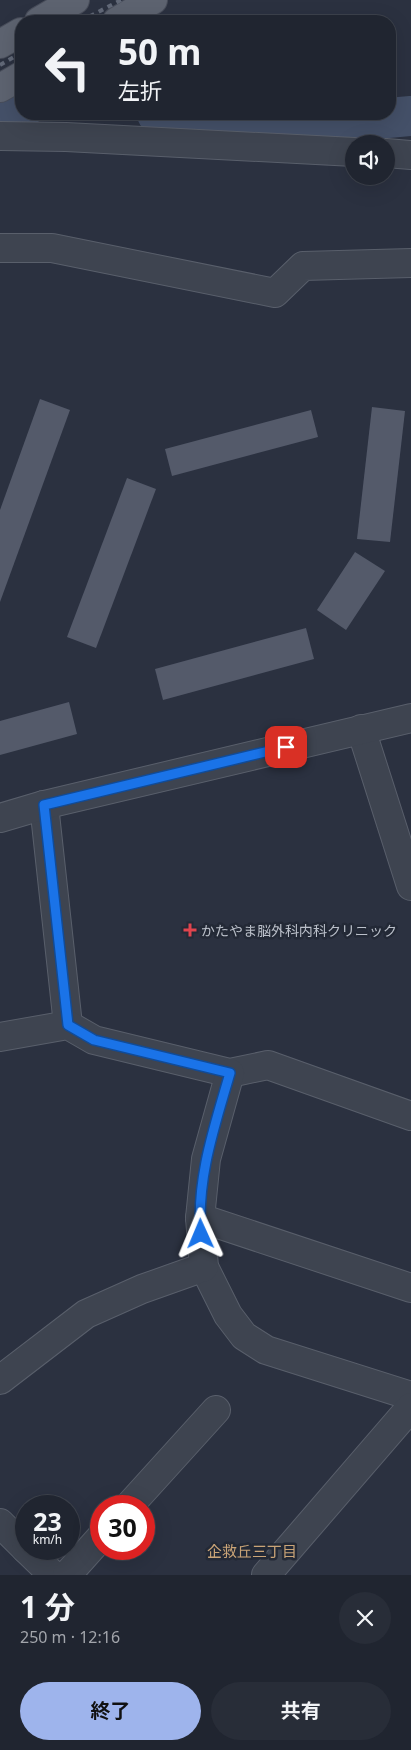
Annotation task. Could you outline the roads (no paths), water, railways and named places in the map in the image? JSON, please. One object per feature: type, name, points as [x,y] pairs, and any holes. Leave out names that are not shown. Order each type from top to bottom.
[{"type":"main road","points":[[49,15],[75,0]]},
{"type":"main road","points":[[127,15],[153,0]]},
{"type":"main road","points":[[0,44],[15,35]]},
{"type":"main road","points":[[0,88],[15,79]]},
{"type":"street","points":[[0,136],[66,137],[345,152]]},
{"type":"street","points":[[395,153],[411,154]]},
{"type":"street","points":[[0,248],[52,248],[275,293],[303,266],[411,263]]},
{"type":"street","points":[[0,818],[44,805],[411,718]]},
{"type":"street","points":[[361,729],[411,886]]},
{"type":"street","points":[[44,805],[68,1025]]},
{"type":"street","points":[[0,1037],[68,1025],[94,1040],[230,1073],[268,1065],[411,1116]]},
{"type":"street","points":[[230,1073],[206,1159],[200,1218],[204,1266],[228,1315],[244,1336],[266,1350],[411,1396]]},
{"type":"street","points":[[200,1218],[411,1288]]},
{"type":"street","points":[[0,1380],[86,1314],[142,1289],[204,1266]]},
{"type":"street","points":[[266,1575],[411,1407]]},
{"type":"street","points":[[139,1495],[216,1410]]},
{"type":"street","points":[[0,1523],[15,1538]]},
{"type":"street","points":[[67,1575],[90,1550]]},
{"type":"street","points":[[37,1560],[53,1575]]},
{"type":"waterway","points":[[0,113],[15,112]]},
{"type":"waterway","points":[[396,117],[411,116]]},
{"type":"railway","points":[[92,15],[121,0]]},
{"type":"railway","points":[[0,65],[15,56]]},
{"type":"place","name":"かたやま脳外科内科クリニック","points":[[190,930]]},
{"type":"district","name":"企救丘三丁目","points":[[252,1551]]}]
